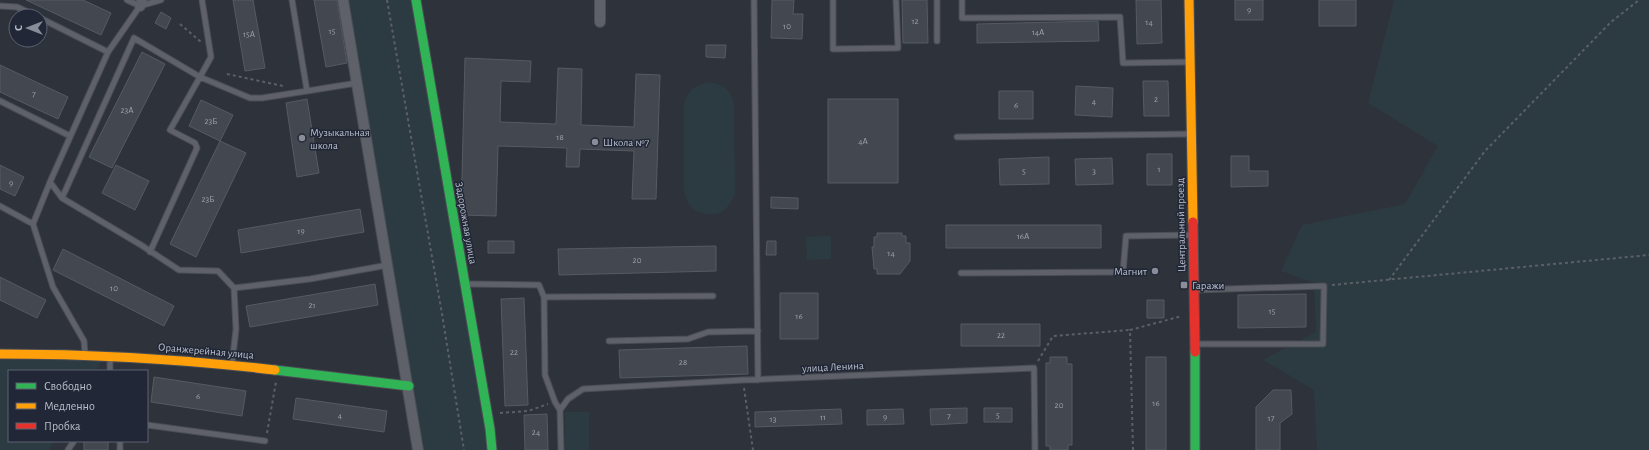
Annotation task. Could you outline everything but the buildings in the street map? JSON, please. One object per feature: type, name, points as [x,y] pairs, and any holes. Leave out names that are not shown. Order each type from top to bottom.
[{"type":"street","points":[[343,0],[409,386],[418,450]]},
{"type":"street","name":"Задорожная улица","points":[[416,0],[492,450]]},
{"type":"street","points":[[600,0],[600,22]]},
{"type":"street","name":"Центральный проезд","points":[[1189,0],[1195,311],[1195,450]]},
{"type":"street","name":"Оранжерейная улица","points":[[0,354],[110,355],[232,364],[409,386]]},
{"type":"lane","points":[[127,0],[141,3],[161,0]]},
{"type":"lane","points":[[150,252],[197,148],[195,143],[170,130],[211,57],[202,0]]},
{"type":"lane","points":[[292,0],[308,91]]},
{"type":"lane","points":[[754,0],[758,380]]},
{"type":"lane","points":[[833,0],[833,50],[898,48],[896,0]]},
{"type":"lane","points":[[937,0],[938,41]]},
{"type":"lane","points":[[962,0],[962,18],[1120,17],[1123,63],[1191,62]]},
{"type":"lane","points":[[85,354],[84,341],[54,287],[33,224],[70,136],[108,52],[141,3]]},
{"type":"lane","points":[[0,6],[19,8]]},
{"type":"lane","points":[[48,22],[108,52]]},
{"type":"lane","points":[[62,198],[134,38],[200,76],[250,98],[262,98],[357,83]]},
{"type":"lane","points":[[0,101],[70,136]]},
{"type":"lane","points":[[957,138],[1192,134]]},
{"type":"lane","points":[[50,182],[62,198],[179,270],[218,271],[234,288],[236,328],[232,364]]},
{"type":"lane","points":[[0,206],[33,224]]},
{"type":"lane","points":[[961,273],[1123,272],[1126,236],[1193,235]]},
{"type":"lane","points":[[234,288],[310,279],[388,265]]},
{"type":"lane","points":[[465,284],[539,285],[544,297],[545,375],[555,402],[560,410],[561,450]]},
{"type":"lane","points":[[1194,290],[1324,286],[1323,344],[1195,344]]},
{"type":"lane","points":[[544,297],[713,296]]},
{"type":"lane","points":[[609,341],[688,339],[708,332],[758,331]]},
{"type":"lane","points":[[110,355],[110,370]]},
{"type":"lane","points":[[1034,368],[1035,450]]},
{"type":"lane","name":"улица Ленина","points":[[560,410],[568,399],[583,389],[744,380],[1034,368]]},
{"type":"lane","points":[[148,425],[265,441]]},
{"type":"path","points":[[387,0],[442,314],[464,450]]},
{"type":"path","points":[[1389,280],[1484,151],[1611,22],[1639,0]]},
{"type":"path","points":[[180,24],[211,51]]},
{"type":"path","points":[[228,74],[285,86]]},
{"type":"path","points":[[1324,286],[1649,256]]},
{"type":"path","points":[[1034,368],[1053,336],[1130,330],[1172,320],[1195,311]]},
{"type":"path","points":[[1130,330],[1133,450]]},
{"type":"path","points":[[265,441],[278,370]]},
{"type":"path","points":[[744,380],[753,450]]},
{"type":"path","points":[[486,413],[528,411],[555,402]]},
{"type":"shaded area","points":[[343,0],[418,0],[492,450],[418,450]]},
{"type":"shaded area","points":[[1394,0],[1649,0],[1649,450],[1317,450],[1314,390],[1263,360],[1316,332],[1314,283],[1281,271],[1302,225],[1405,204],[1438,146],[1368,103]]},
{"type":"shaded area","points":[[710,82],[726,89],[733,99],[735,194],[730,204],[722,212],[705,214],[696,211],[690,206],[684,191],[684,103],[688,94],[694,88],[701,84]]},
{"type":"shaded area","points":[[831,236],[831,259],[807,260],[806,237]]},
{"type":"shaded area","points":[[104,358],[97,370],[8,370],[8,442],[53,442],[49,450],[0,450],[0,360]]},
{"type":"shaded area","points":[[565,412],[589,412],[589,450],[565,450]]},
{"type":"traffic: fast","points":[[416,0],[490,429],[492,450]]},
{"type":"traffic: fast","points":[[1195,352],[1195,450]]},
{"type":"traffic: fast","points":[[275,370],[409,386]]},
{"type":"traffic: slow","points":[[1189,0],[1193,222]]},
{"type":"traffic: slow","points":[[0,354],[138,358],[275,370]]},
{"type":"traffic: jam","points":[[1193,222],[1195,352]]},
{"type":"place","name":"Музыкальная школа","points":[[302,138]]},
{"type":"place","name":"Школа №7","points":[[595,142]]},
{"type":"place","name":"Магнит","points":[[1155,271]]},
{"type":"place","name":"Гаражи","points":[[1184,285]]}]
